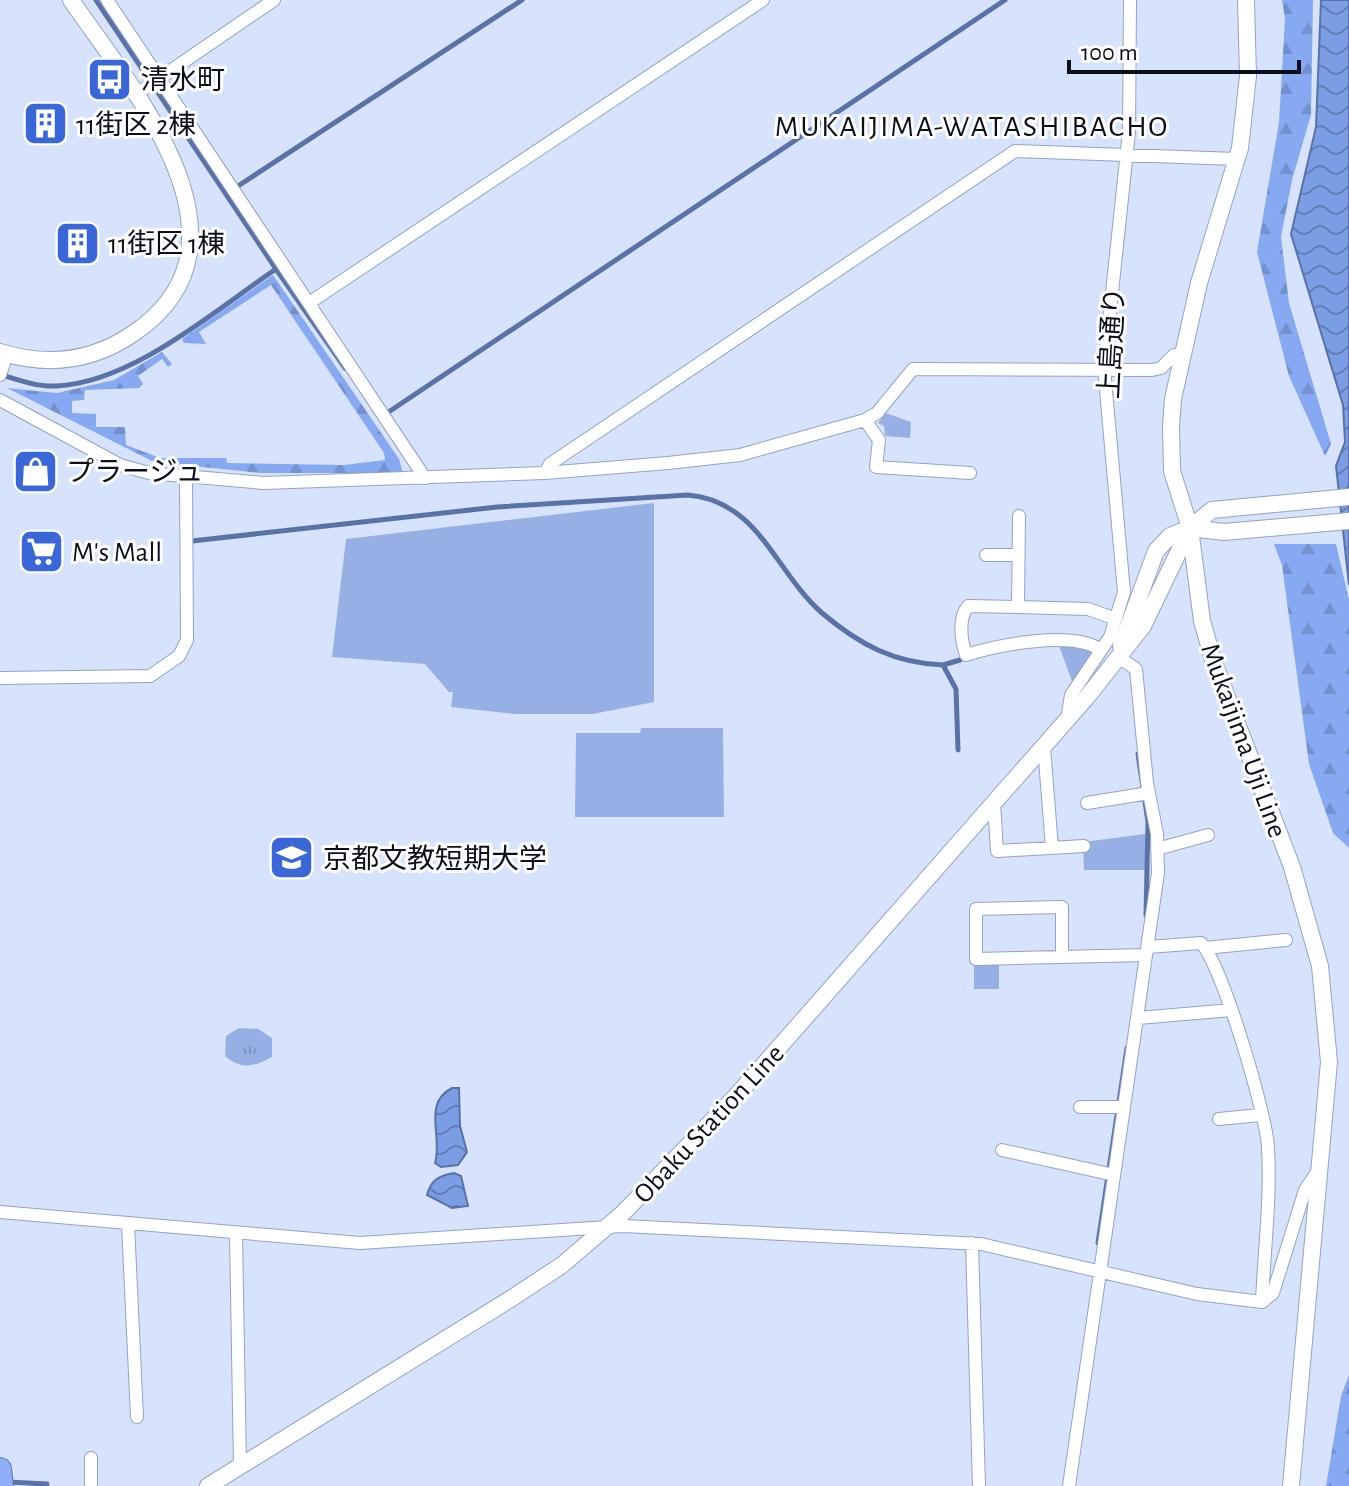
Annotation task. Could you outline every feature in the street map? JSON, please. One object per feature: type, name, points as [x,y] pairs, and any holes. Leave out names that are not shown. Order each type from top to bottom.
[{"type":"highway","points":[[0,1469],[2,1486]]},
{"type":"main road","points":[[4,353],[38,361],[63,361],[115,346],[162,308],[177,284],[187,255],[191,216],[175,158],[71,0]]},
{"type":"main road","name":"Mukaijima Uji Line","points":[[1246,0],[1248,76],[1236,159],[1199,283],[1173,399],[1172,471],[1190,528],[1197,589],[1214,663],[1292,867],[1320,966],[1329,1062],[1291,1486]]},
{"type":"main road","name":"Obaku Station Line","points":[[1118,657],[1156,551],[1170,536],[1190,528],[1212,510],[1349,497]]},
{"type":"main road","points":[[1190,528],[1214,532],[1349,521]]},
{"type":"main road","name":"Obaku Station Line","points":[[208,1486],[512,1298],[562,1265],[605,1228],[738,1094],[1067,720],[1143,626],[1190,528]]},
{"type":"main road","points":[[1161,585],[1178,582],[1197,589]]},
{"type":"street","points":[[107,0],[155,81],[233,189],[425,478]]},
{"type":"street","points":[[135,95],[274,0]]},
{"type":"street","points":[[309,303],[763,0]]},
{"type":"street","name":"上島通り","points":[[1067,720],[1071,695],[1101,650],[1116,619],[1124,592],[1104,368],[1126,156],[1130,0]]},
{"type":"street","points":[[545,473],[550,464],[1015,151],[1236,159]]},
{"type":"street","points":[[1,373],[4,353]]},
{"type":"street","points":[[0,400],[120,465],[149,473],[264,483],[425,478],[545,473],[740,455],[865,420],[877,413],[913,369],[1152,370],[1161,368],[1174,355],[1182,356]]},
{"type":"street","points":[[865,420],[879,440],[876,467],[970,473]]},
{"type":"street","points":[[0,678],[150,676],[179,656],[187,640],[186,476]]},
{"type":"street","points":[[1018,607],[1019,516]]},
{"type":"street","points":[[986,555],[1018,555]]},
{"type":"street","points":[[1101,650],[1094,645],[1063,641],[991,647],[966,655],[962,644],[963,612],[968,606],[1088,609],[1116,619]]},
{"type":"street","points":[[1069,1486],[1158,873],[1136,669],[1118,657]]},
{"type":"street","points":[[1044,747],[1052,848]]},
{"type":"street","points":[[1087,803],[1148,793]]},
{"type":"street","points":[[994,803],[997,851],[1084,846]]},
{"type":"street","points":[[1157,849],[1208,835]]},
{"type":"street","points":[[1062,957],[1062,907],[976,909],[976,959],[1130,956],[1201,943],[1205,948],[1232,1010],[1268,1145],[1262,1302]]},
{"type":"street","points":[[1205,948],[1286,940]]},
{"type":"street","points":[[1138,1018],[1232,1010]]},
{"type":"street","points":[[1080,1107],[1124,1107]]},
{"type":"street","points":[[1219,1119],[1260,1115]]},
{"type":"street","points":[[1002,1150],[1114,1175]]},
{"type":"street","points":[[0,1212],[360,1243],[623,1226],[972,1243],[1197,1294],[1262,1302],[1273,1293],[1305,1190],[1322,1165]]},
{"type":"street","points":[[128,1224],[137,1417]]},
{"type":"street","points":[[236,1233],[240,1467]]},
{"type":"street","points":[[972,1243],[979,1486]]},
{"type":"street","points":[[91,1458],[91,1486]]},
{"type":"green space","points":[[1282,0],[1313,0],[1311,115],[1292,180],[1281,237],[1289,303],[1331,444],[1325,456],[1289,376],[1257,252],[1279,122],[1285,19]]},
{"type":"green space","points":[[273,275],[399,459],[403,473],[261,473],[154,462],[7,388],[57,393],[114,380],[162,352],[172,364],[168,367],[162,359],[138,376],[143,384],[139,388],[85,390],[84,400],[72,401],[72,413],[96,414],[96,427],[125,427],[126,445],[160,458],[226,458],[227,463],[344,465],[385,460],[384,453],[271,285],[199,332],[206,344],[184,343],[182,339]]},
{"type":"green space","points":[[886,413],[911,422],[910,438],[885,436],[884,426],[878,423]]},
{"type":"green space","points":[[654,503],[654,702],[593,714],[515,714],[451,707],[453,692],[449,692],[425,664],[332,657],[346,539]]},
{"type":"green space","points":[[1274,544],[1336,544],[1349,600],[1349,848],[1333,833],[1309,764],[1282,565]]},
{"type":"green space","points":[[1058,643],[1096,651],[1073,684]]},
{"type":"green space","points":[[641,728],[723,728],[724,817],[575,817],[576,733],[640,733]]},
{"type":"green space","points":[[1145,834],[1148,870],[1084,870],[1083,842]]},
{"type":"green space","points":[[974,964],[999,964],[999,989],[974,989]]},
{"type":"green space","points":[[239,1028],[258,1029],[272,1038],[272,1057],[248,1066],[225,1056],[226,1036]]},
{"type":"green space","points":[[1349,1375],[1349,1486],[1326,1486],[1341,1396]]},
{"type":"water","points":[[1321,0],[1349,0],[1349,585],[1336,466],[1345,442],[1343,405],[1291,234],[1316,127]]},
{"type":"water","points":[[452,1088],[459,1088],[460,1126],[467,1152],[458,1165],[441,1167],[435,1163],[436,1111],[443,1094]]},
{"type":"water","points":[[454,1173],[461,1176],[468,1206],[452,1208],[427,1195],[436,1180]]},
{"type":"waterway","points":[[2,375],[56,386],[85,382],[114,372],[171,342],[276,269],[96,0]]},
{"type":"waterway","points":[[235,188],[522,0]]},
{"type":"waterway","points":[[384,415],[1005,0]]},
{"type":"waterway","points":[[276,269],[345,368]]},
{"type":"waterway","points":[[192,541],[497,507],[688,495],[712,500],[732,510],[749,524],[806,596],[822,613],[850,634],[893,656],[943,665],[956,689],[958,750]]},
{"type":"waterway","points":[[943,665],[960,660]]},
{"type":"waterway","points":[[1138,754],[1148,822],[1146,915]]},
{"type":"waterway","points":[[1098,1243],[1127,1048]]},
{"type":"waterway","points":[[8,1482],[47,1484]]},
{"type":"place","name":"清水町","points":[[110,79]]},
{"type":"place","name":"11街区 2棟","points":[[45,124]]},
{"type":"place","name":"11街区 1棟","points":[[77,243]]},
{"type":"place","name":"プラージュ","points":[[35,471]]},
{"type":"place","name":"M's Mall","points":[[41,551]]},
{"type":"place","name":"京都文教短期大学","points":[[292,858]]},
{"type":"district","name":"MUKAIJIMA-WATASHIBACHO","points":[[972,126]]}]
